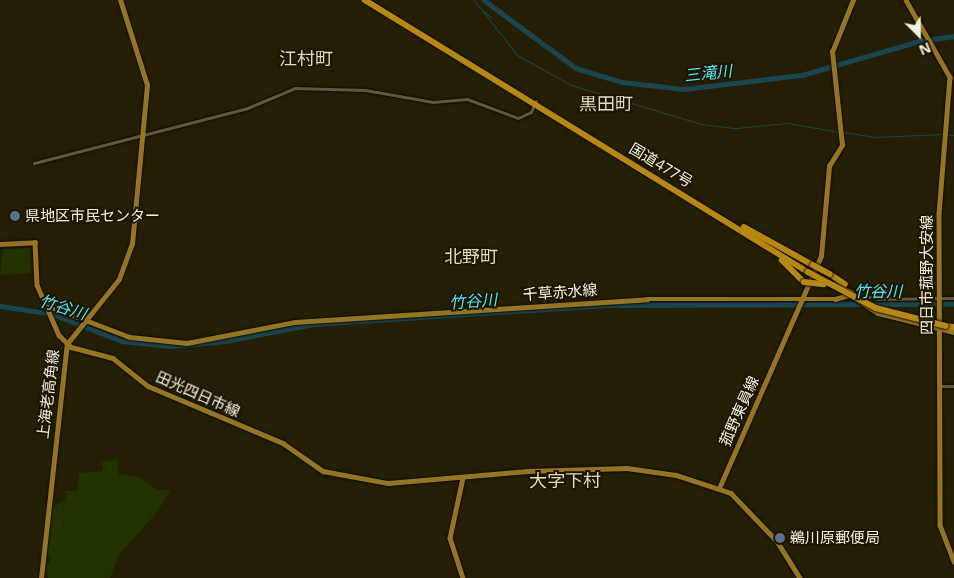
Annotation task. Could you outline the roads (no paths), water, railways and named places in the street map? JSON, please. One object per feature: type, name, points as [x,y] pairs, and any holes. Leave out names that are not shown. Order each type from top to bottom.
[{"type":"highway","name":"国道477号","points":[[365,0],[464,64],[536,101],[589,139],[719,216],[808,272],[876,308],[954,327]]},
{"type":"highway","points":[[719,216],[830,274],[852,293]]},
{"type":"highway","points":[[719,216],[783,260],[804,282],[837,283],[852,293]]},
{"type":"main road","name":"上海老高角線","points":[[41,578],[67,344],[116,284],[128,262],[143,136],[145,66],[120,0]]},
{"type":"main road","name":"菰野東員線","points":[[720,486],[821,256],[829,166],[842,145],[842,132],[832,60],[853,0]]},
{"type":"main road","name":"四日市菰野大安線","points":[[906,0],[948,69],[951,88],[939,212],[940,525],[954,561]]},
{"type":"main road","points":[[0,244],[35,242],[36,282],[50,317],[67,344]]},
{"type":"main road","name":"千草赤水線","points":[[46,306],[130,337],[187,343],[295,322],[647,299],[801,302],[839,298],[852,293]]},
{"type":"main road","points":[[852,293],[865,307],[940,330],[954,332]]},
{"type":"main road","name":"田光四日市線","points":[[67,344],[113,358],[148,386],[282,443],[323,470],[388,483],[463,478]]},
{"type":"main road","points":[[463,578],[450,538],[463,478],[627,468],[720,486],[769,532],[800,578]]},
{"type":"street","points":[[34,163],[245,109],[295,88],[365,90],[433,102],[467,99],[518,118],[530,112],[536,101]]},
{"type":"street","points":[[852,293],[879,300],[954,298]]},
{"type":"street","points":[[940,386],[954,386]]},
{"type":"waterway","points":[[474,0],[517,55],[571,85],[701,124],[736,128],[787,123],[839,132]]},
{"type":"waterway","name":"三滝川","points":[[484,0],[576,68],[622,82],[684,89],[802,75],[919,41],[954,36]]},
{"type":"waterway","points":[[483,11],[492,18]]},
{"type":"waterway","points":[[843,132],[874,137],[943,134]]},
{"type":"waterway","points":[[949,135],[954,135]]},
{"type":"waterway","name":"竹谷川","points":[[0,306],[53,314],[122,341],[171,346],[225,341],[314,324],[604,305],[954,304]]},
{"type":"place","name":"県地区市民センター","points":[[15,216]]},
{"type":"place","name":"鵜川原郵便局","points":[[780,538]]},
{"type":"district","name":"江村町","points":[[306,58]]},
{"type":"district","name":"黒田町","points":[[606,103]]},
{"type":"district","name":"北野町","points":[[471,256]]},
{"type":"district","name":"大字下村","points":[[565,480]]}]
